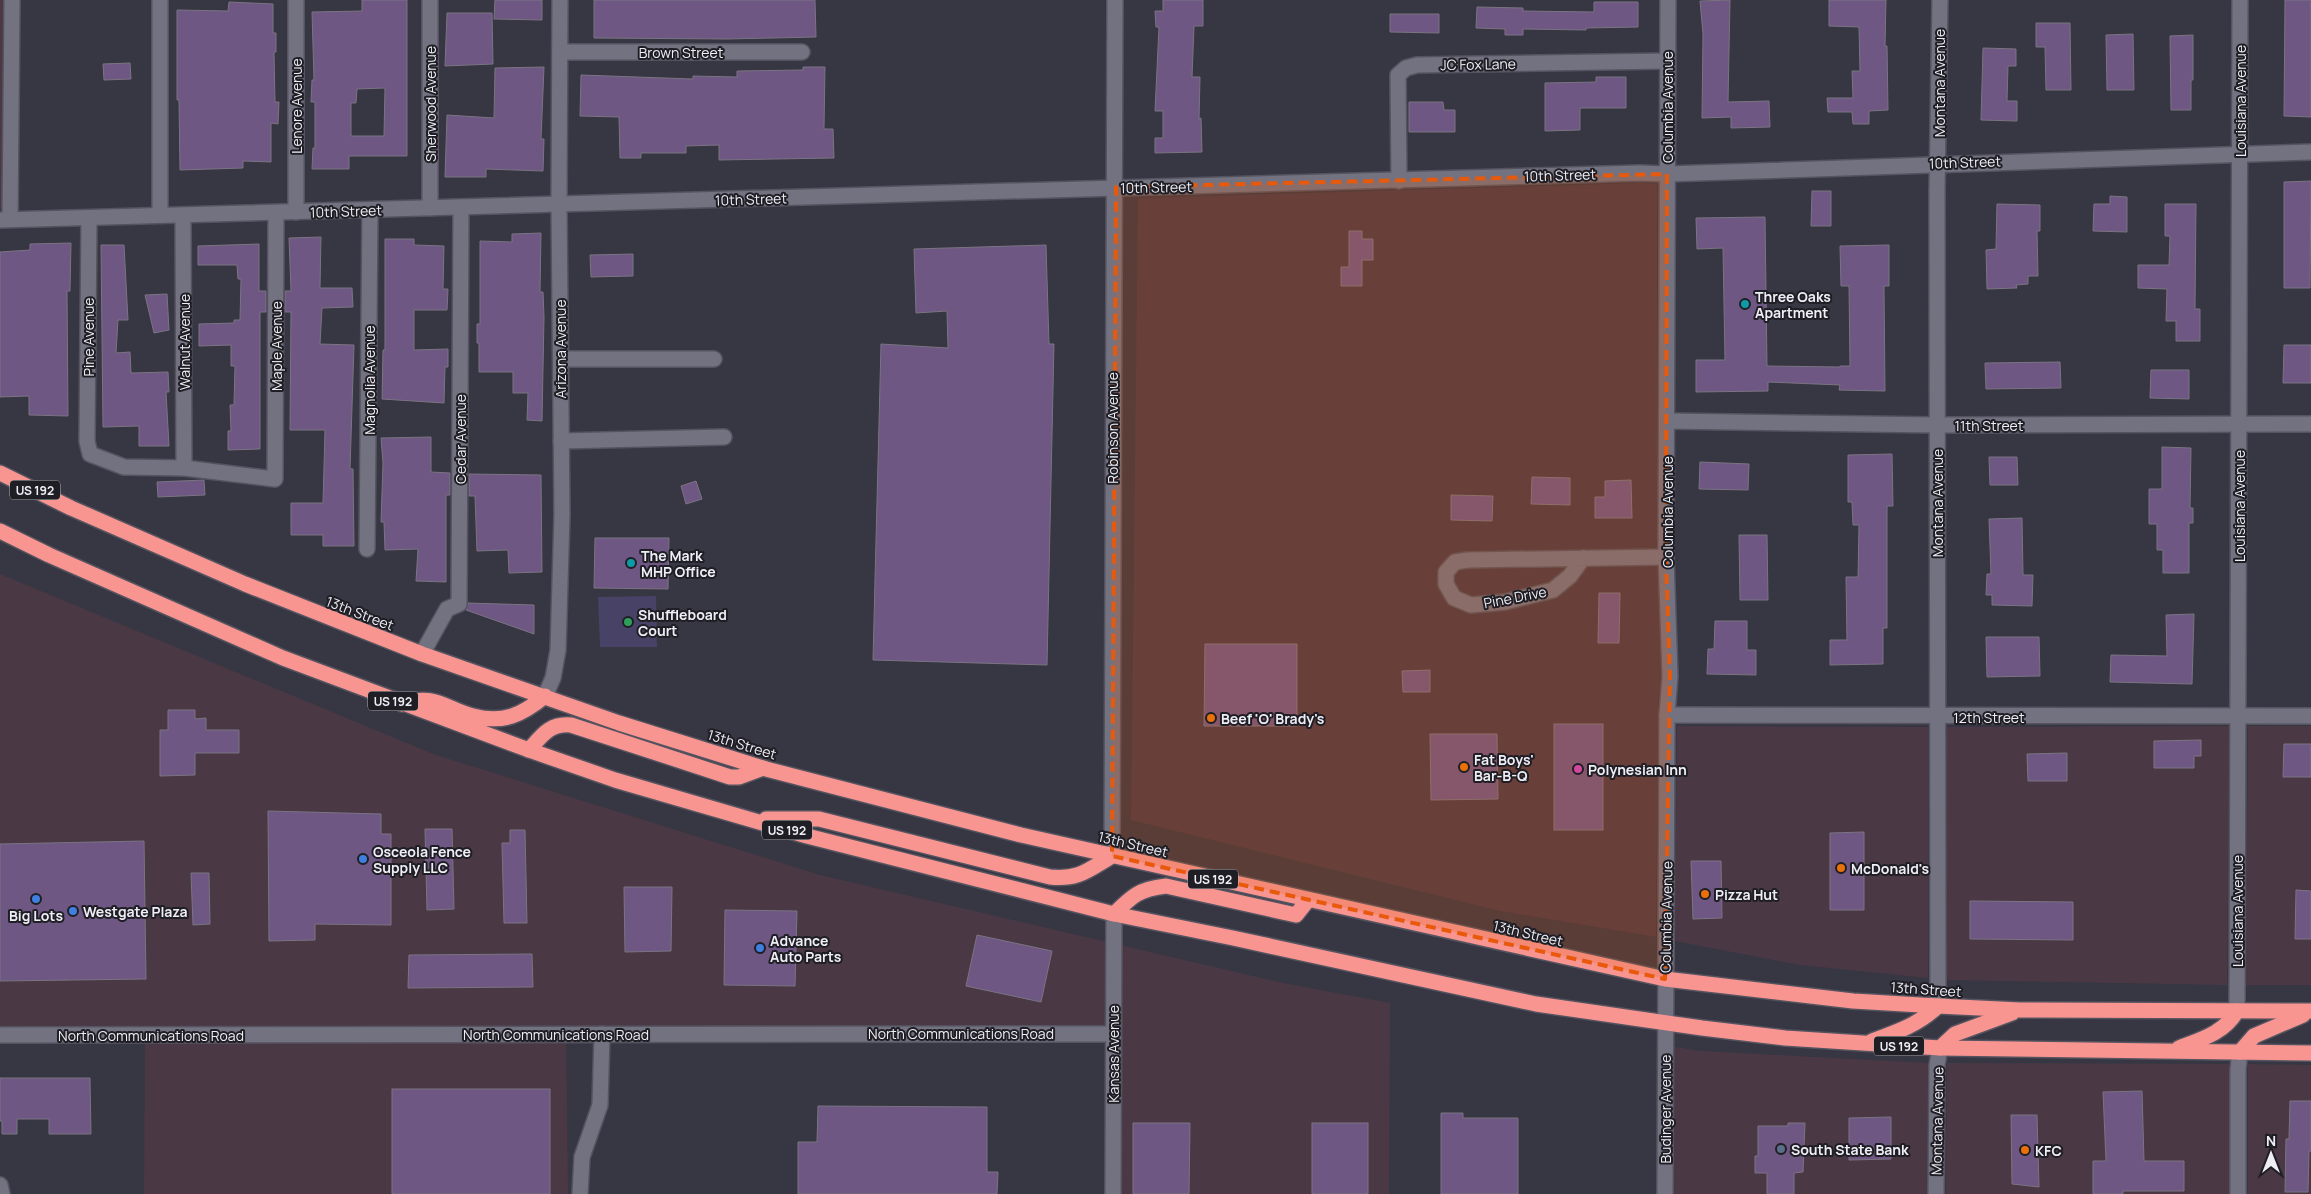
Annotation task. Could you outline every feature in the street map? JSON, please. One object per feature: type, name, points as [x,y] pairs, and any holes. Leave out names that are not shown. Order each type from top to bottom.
[{"type":"highway","name":"13th Street","points":[[0,473],[71,508],[245,584],[422,654],[619,723],[763,768],[935,814],[1112,856],[1665,979],[1853,1001],[1938,1006],[2020,1010],[2311,1011]]},
{"type":"highway","name":"US 192","points":[[0,531],[49,555],[283,658],[402,704],[615,780],[873,854],[1114,914],[1527,1002],[1666,1024],[1785,1038],[1940,1048],[2311,1053]]},
{"type":"highway","points":[[402,704],[416,699],[440,702],[473,716],[506,719],[527,711],[545,696]]},
{"type":"highway","points":[[529,750],[548,729],[554,726],[566,725],[730,777],[739,777],[763,768]]},
{"type":"highway","points":[[747,819],[819,819],[1050,877],[1066,879],[1079,876],[1112,856]]},
{"type":"highway","points":[[1114,914],[1134,895],[1148,888],[1166,886],[1296,915],[1308,900]]},
{"type":"highway","points":[[1866,1044],[1924,1020],[1938,1006]]},
{"type":"highway","points":[[1940,1048],[1955,1034],[2020,1010]]},
{"type":"highway","points":[[2171,1052],[2215,1034],[2230,1024],[2237,1011]]},
{"type":"highway","points":[[2240,1052],[2254,1036],[2311,1011]]},
{"type":"street","points":[[5,220],[12,0]]},
{"type":"street","points":[[160,0],[160,216]]},
{"type":"street","name":"Lenore Avenue","points":[[296,0],[296,212]]},
{"type":"street","name":"Sherwood Avenue","points":[[430,0],[430,208]]},
{"type":"street","name":"Arizona Avenue","points":[[545,696],[553,678],[558,650],[562,516],[559,204],[560,0]]},
{"type":"street","name":"Robinson Avenue","points":[[1112,856],[1113,209],[1116,188],[1115,0]]},
{"type":"street","name":"Columbia Avenue","points":[[1666,1024],[1667,715],[1670,676],[1666,558],[1668,0]]},
{"type":"street","name":"Montana Avenue","points":[[1938,1006],[1937,425],[1940,0]]},
{"type":"street","name":"Louisiana Avenue","points":[[2237,1011],[2240,0]]},
{"type":"street","name":"Brown Street","points":[[560,52],[802,52]]},
{"type":"street","name":"JC Fox Lane","points":[[1399,181],[1398,75],[1406,68],[1417,65],[1667,61]]},
{"type":"street","name":"10th Street","points":[[5,220],[1630,173],[1667,174],[1939,163],[2311,152]]},
{"type":"street","name":"Cedar Avenue","points":[[422,654],[447,608],[459,604],[461,207]]},
{"type":"street","name":"Magnolia Avenue","points":[[367,549],[370,210]]},
{"type":"street","name":"Maple Avenue","points":[[184,468],[275,479],[276,213]]},
{"type":"street","name":"Walnut Avenue","points":[[183,216],[184,468]]},
{"type":"street","name":"Pine Avenue","points":[[88,218],[87,441],[90,454],[124,466],[184,468]]},
{"type":"street","points":[[561,359],[714,359]]},
{"type":"street","name":"11th Street","points":[[1667,421],[1937,425],[2311,424]]},
{"type":"street","points":[[561,441],[724,437]]},
{"type":"street","name":"Pine Drive","points":[[1583,558],[1570,576],[1553,590],[1505,602],[1471,605],[1454,598],[1446,584],[1446,572],[1455,562],[1468,560],[1583,558],[1666,558]]},
{"type":"street","name":"12th Street","points":[[1667,715],[1937,717],[2311,716]]},
{"type":"street","name":"Kansas Avenue","points":[[1113,1194],[1112,1034],[1114,914]]},
{"type":"street","name":"Budinger Avenue","points":[[1665,1194],[1666,1024]]},
{"type":"street","points":[[580,1194],[582,1157],[600,1105],[602,1034]]},
{"type":"street","name":"North Communications Road","points":[[0,1035],[1112,1034]]},
{"type":"street","name":"Montana Avenue","points":[[1936,1194],[1937,1065],[1940,1048]]},
{"type":"street","points":[[2238,1194],[2238,1069],[2240,1052]]},
{"type":"street","points":[[0,1185],[2,1194]]},
{"type":"highlighted area","points":[[1667,174],[1666,557],[1670,676],[1665,979],[1112,856],[1116,187]]},
{"type":"shaded area","points":[[0,0],[15,0],[16,208],[0,209]]},
{"type":"shaded area","points":[[1657,184],[1657,557],[1661,676],[1658,704],[1656,937],[1500,911],[1131,820],[1138,198]]},
{"type":"shaded area","points":[[0,574],[433,754],[820,875],[1278,982],[1390,1003],[1389,1194],[1120,1194],[1119,1029],[566,1036],[568,1194],[144,1194],[145,1038],[0,1037]]},
{"type":"shaded area","name":"Shuffleboard Court","points":[[656,596],[657,647],[600,647],[598,597]]},
{"type":"shaded area","points":[[1677,726],[1928,727],[1928,978],[1800,965],[1675,941]]},
{"type":"shaded area","points":[[2229,726],[2227,985],[1947,980],[1947,727]]},
{"type":"shaded area","points":[[2248,726],[2311,726],[2311,985],[2246,985]]},
{"type":"shaded area","points":[[1675,1047],[1701,1051],[1928,1063],[1927,1194],[1674,1194]]},
{"type":"shaded area","points":[[1947,1063],[2229,1064],[2229,1194],[1946,1194]]},
{"type":"shaded area","points":[[2248,1064],[2311,1065],[2311,1194],[2248,1194]]},
{"type":"building","points":[[362,0],[407,0],[407,156],[349,156],[349,169],[312,169],[313,148],[315,148],[315,102],[311,102],[312,80],[314,80],[312,12],[362,11]],"holes":[[[385,88],[384,136],[351,136],[351,103],[356,103],[357,89]]]},
{"type":"building","points":[[495,0],[542,0],[542,20],[494,19]]},
{"type":"building","points":[[594,0],[815,0],[816,37],[727,39],[594,38]]},
{"type":"building","points":[[1163,0],[1203,0],[1203,26],[1194,26],[1192,77],[1200,77],[1199,119],[1201,118],[1202,152],[1155,153],[1155,138],[1163,138],[1163,111],[1155,111],[1159,27],[1156,27],[1155,11],[1163,11]]},
{"type":"building","points":[[1730,0],[1728,102],[1769,101],[1770,127],[1731,128],[1731,117],[1702,118],[1703,34],[1700,1]]},
{"type":"building","points":[[1829,0],[1886,0],[1885,46],[1887,46],[1888,110],[1869,111],[1869,124],[1853,124],[1852,112],[1828,112],[1827,98],[1853,98],[1852,71],[1860,71],[1859,27],[1829,26]]},
{"type":"building","points":[[2285,0],[2311,0],[2311,117],[2284,116]]},
{"type":"building","points":[[229,2],[273,4],[273,33],[276,33],[276,52],[274,52],[275,102],[279,102],[278,124],[271,123],[271,162],[243,161],[243,168],[180,170],[179,100],[177,100],[177,10],[228,11]]},
{"type":"building","points":[[1594,2],[1638,2],[1638,27],[1586,28],[1586,30],[1523,29],[1523,35],[1505,35],[1505,29],[1476,28],[1477,7],[1523,8],[1523,11],[1594,12]]},
{"type":"building","points":[[447,13],[492,13],[493,64],[445,66]]},
{"type":"building","points":[[1390,14],[1439,14],[1439,33],[1390,32]]},
{"type":"building","points":[[2036,23],[2070,23],[2071,90],[2046,90],[2045,47],[2036,47]]},
{"type":"building","points":[[2133,34],[2134,90],[2107,90],[2106,35]]},
{"type":"building","points":[[2193,35],[2191,110],[2171,110],[2170,36]]},
{"type":"building","points":[[1983,48],[2016,49],[2016,66],[2008,66],[2007,101],[2017,101],[2017,121],[1981,120]]},
{"type":"building","points":[[130,63],[131,79],[104,80],[103,64]]},
{"type":"building","points":[[544,67],[541,139],[544,139],[543,171],[486,169],[486,177],[445,177],[447,115],[494,118],[495,68]]},
{"type":"building","points":[[803,67],[825,67],[824,129],[833,129],[834,158],[719,160],[719,145],[686,146],[686,153],[641,153],[641,158],[620,158],[619,117],[580,116],[581,75],[693,79],[693,76],[737,77],[737,71],[803,70]]},
{"type":"building","points":[[1596,77],[1626,77],[1626,108],[1580,108],[1580,130],[1545,131],[1545,83],[1596,82]]},
{"type":"building","points":[[1409,102],[1443,102],[1444,110],[1455,110],[1455,132],[1409,132]]},
{"type":"building","points":[[2311,181],[2310,288],[2284,288],[2284,182]]},
{"type":"building","points":[[1812,191],[1831,191],[1831,226],[1811,226]]},
{"type":"building","points":[[2110,196],[2127,197],[2127,232],[2093,231],[2094,204],[2110,204]]},
{"type":"building","points":[[1997,204],[2040,205],[2040,231],[2037,231],[2038,276],[2028,276],[2028,284],[2016,285],[2017,288],[1987,289],[1986,250],[1996,249]]},
{"type":"building","points":[[2165,204],[2196,204],[2195,309],[2200,309],[2200,341],[2176,341],[2176,321],[2166,321],[2167,289],[2138,288],[2138,265],[2169,265],[2170,236],[2165,236]]},
{"type":"building","points":[[1765,217],[1767,366],[1850,366],[1849,286],[1841,286],[1840,246],[1889,245],[1889,286],[1884,286],[1885,391],[1839,390],[1840,385],[1768,382],[1768,391],[1696,392],[1696,360],[1725,360],[1723,248],[1697,249],[1696,218]]},
{"type":"building","points":[[1349,231],[1362,231],[1362,239],[1373,239],[1373,260],[1362,260],[1362,286],[1341,286],[1341,267],[1349,267]]},
{"type":"building","points":[[541,233],[540,292],[543,292],[544,317],[542,421],[527,420],[528,393],[513,393],[513,372],[479,372],[479,343],[477,343],[477,324],[480,324],[480,241],[512,242],[512,234]]},
{"type":"building","points":[[321,237],[320,288],[352,288],[353,307],[322,308],[320,344],[354,345],[350,469],[353,469],[354,546],[323,546],[323,535],[291,535],[291,503],[323,503],[325,430],[290,430],[291,312],[285,312],[285,291],[291,291],[289,238]]},
{"type":"building","points":[[385,239],[414,239],[414,245],[444,246],[443,289],[448,289],[447,310],[414,310],[414,350],[448,349],[448,367],[445,367],[444,403],[382,399],[383,350],[385,350]]},
{"type":"building","points":[[71,243],[70,291],[67,291],[68,416],[29,415],[29,396],[0,397],[0,252],[30,250],[30,244]]},
{"type":"building","points":[[259,244],[259,291],[266,291],[266,312],[260,312],[260,449],[228,450],[228,431],[231,431],[230,405],[234,405],[235,366],[231,366],[231,345],[199,346],[199,324],[234,323],[234,320],[240,320],[241,279],[238,279],[237,265],[198,265],[198,246]]},
{"type":"building","points":[[101,245],[124,245],[128,320],[118,320],[116,353],[130,352],[131,373],[168,372],[169,392],[166,392],[169,446],[139,446],[139,426],[103,427]]},
{"type":"building","points":[[1046,245],[1049,344],[1054,344],[1047,665],[873,660],[881,344],[948,348],[947,311],[916,313],[914,249]]},
{"type":"building","points":[[633,254],[633,276],[591,277],[590,255]]},
{"type":"building","points":[[167,294],[169,330],[154,333],[145,295]]},
{"type":"building","points":[[2284,345],[2311,345],[2311,383],[2283,383]]},
{"type":"building","points":[[2060,362],[2061,388],[1986,389],[1985,363]]},
{"type":"building","points":[[2151,370],[2189,370],[2189,399],[2150,398]]},
{"type":"building","points":[[431,437],[431,472],[450,473],[450,495],[446,495],[446,582],[416,581],[418,549],[385,550],[384,522],[381,522],[383,463],[381,438]]},
{"type":"building","points":[[2162,447],[2191,448],[2190,508],[2193,508],[2193,523],[2189,523],[2189,573],[2163,573],[2163,550],[2157,550],[2157,524],[2149,524],[2149,489],[2162,489]]},
{"type":"building","points":[[1892,454],[1893,506],[1887,506],[1887,628],[1883,628],[1883,664],[1830,665],[1830,640],[1847,640],[1846,577],[1858,577],[1859,525],[1853,525],[1852,502],[1848,502],[1848,455]]},
{"type":"building","points":[[1989,457],[2017,457],[2018,485],[1990,485]]},
{"type":"building","points":[[1700,462],[1749,464],[1748,490],[1699,489]]},
{"type":"building","points":[[469,474],[541,475],[542,572],[509,573],[508,550],[477,551],[475,496],[469,496]]},
{"type":"building","points":[[1532,477],[1570,478],[1570,505],[1531,504]]},
{"type":"building","points":[[204,480],[205,495],[158,497],[157,482]]},
{"type":"building","points":[[1631,480],[1632,518],[1595,518],[1595,497],[1605,497],[1605,481]]},
{"type":"building","points":[[696,481],[702,499],[686,504],[681,486]]},
{"type":"building","points":[[1451,495],[1493,496],[1492,521],[1451,520]]},
{"type":"building","points":[[2022,518],[2023,575],[2033,575],[2032,606],[1992,605],[1992,595],[1986,595],[1987,574],[1991,574],[1989,519]]},
{"type":"building","points":[[1739,535],[1767,535],[1768,600],[1740,600]]},
{"type":"building","name":"The Mark MHP Office","points":[[595,538],[669,538],[668,589],[594,588]]},
{"type":"building","points":[[1599,593],[1620,593],[1619,643],[1598,643]]},
{"type":"building","points":[[468,603],[534,605],[534,634],[466,610]]},
{"type":"building","points":[[2194,614],[2192,684],[2110,682],[2111,655],[2167,656],[2166,615]]},
{"type":"building","points":[[1715,621],[1747,621],[1747,650],[1756,650],[1756,675],[1707,674],[1708,649],[1714,649]]},
{"type":"building","points":[[1986,637],[2039,637],[2040,676],[1987,677]]},
{"type":"building","points":[[1205,644],[1297,644],[1297,726],[1204,726]]},
{"type":"building","points":[[1430,670],[1430,692],[1403,692],[1402,671]]},
{"type":"building","points":[[168,710],[195,710],[195,719],[206,718],[206,730],[239,730],[239,753],[195,753],[195,775],[160,776],[160,730],[168,730]]},
{"type":"building","name":"Polynesian Inn","points":[[1554,724],[1603,724],[1603,830],[1554,830]]},
{"type":"building","name":"Fat Boys' Bar-B-Q","points":[[1430,734],[1497,734],[1498,799],[1431,800]]},
{"type":"building","points":[[2201,740],[2201,756],[2194,756],[2194,768],[2154,768],[2154,741]]},
{"type":"building","points":[[2284,744],[2311,744],[2311,777],[2283,777]]},
{"type":"building","points":[[2067,753],[2067,781],[2028,781],[2027,754]]},
{"type":"building","points":[[268,811],[381,814],[381,834],[391,834],[391,925],[315,924],[315,940],[269,941]]},
{"type":"building","points":[[425,829],[452,829],[454,909],[427,910]]},
{"type":"building","points":[[510,830],[525,830],[527,923],[504,923],[502,843],[510,843]]},
{"type":"building","points":[[1864,832],[1864,910],[1830,910],[1830,833]]},
{"type":"building","name":"Westgate Plaza","points":[[144,841],[146,979],[0,981],[0,844]]},
{"type":"building","points":[[1691,861],[1721,861],[1722,918],[1693,919]]},
{"type":"building","points":[[191,873],[209,873],[210,924],[193,925]]},
{"type":"building","points":[[624,887],[672,887],[671,951],[625,952]]},
{"type":"building","points":[[2296,890],[2311,891],[2311,939],[2295,939]]},
{"type":"building","points":[[1970,901],[2073,902],[2073,940],[1970,939]]},
{"type":"building","name":"Advance Auto Parts","points":[[725,910],[797,911],[795,986],[724,985]]},
{"type":"building","points":[[977,935],[1052,951],[1041,1002],[966,986]]},
{"type":"building","points":[[532,954],[533,987],[408,988],[409,955]]},
{"type":"building","points":[[0,1078],[90,1078],[91,1134],[49,1134],[49,1119],[17,1119],[17,1134],[2,1134],[2,1121],[0,1121]]},
{"type":"building","points":[[392,1089],[550,1089],[550,1194],[392,1194]]},
{"type":"building","points":[[2142,1091],[2144,1161],[2184,1161],[2184,1191],[2123,1191],[2123,1194],[2093,1194],[2093,1161],[2106,1161],[2103,1092]]},
{"type":"building","points":[[2290,1101],[2311,1101],[2311,1151],[2309,1151],[2308,1192],[2285,1192],[2286,1139],[2289,1139]]},
{"type":"building","points":[[818,1106],[987,1107],[987,1172],[998,1172],[997,1194],[798,1194],[798,1142],[817,1142]]},
{"type":"building","points":[[1441,1113],[1463,1113],[1463,1118],[1518,1118],[1518,1194],[1441,1194]]},
{"type":"building","name":"KFC","points":[[2011,1115],[2037,1115],[2039,1187],[2012,1184]]},
{"type":"building","points":[[1891,1117],[1891,1159],[1849,1160],[1849,1118]]},
{"type":"building","points":[[1133,1123],[1190,1123],[1189,1194],[1133,1194]]},
{"type":"building","points":[[1312,1123],[1368,1123],[1368,1194],[1312,1194]]},
{"type":"building","points":[[1788,1123],[1805,1123],[1803,1172],[1794,1173],[1794,1194],[1767,1194],[1767,1173],[1755,1173],[1755,1156],[1758,1156],[1758,1126],[1788,1126]]},
{"type":"place","name":"Three Oaks Apartment","points":[[1745,304]]},
{"type":"place","name":"The Mark MHP Office","points":[[631,563]]},
{"type":"place","name":"Shuffleboard Court","points":[[628,622]]},
{"type":"place","name":"Beef 'O' Brady's","points":[[1211,718]]},
{"type":"place","name":"Fat Boys' Bar-B-Q","points":[[1464,767]]},
{"type":"place","name":"Polynesian Inn","points":[[1578,769]]},
{"type":"place","name":"Osceola Fence Supply LLC","points":[[363,859]]},
{"type":"place","name":"McDonald's","points":[[1841,868]]},
{"type":"place","name":"Pizza Hut","points":[[1705,894]]},
{"type":"place","name":"Big Lots","points":[[36,899]]},
{"type":"place","name":"Westgate Plaza","points":[[73,911]]},
{"type":"place","name":"Advance Auto Parts","points":[[760,948]]},
{"type":"place","name":"South State Bank","points":[[1781,1149]]},
{"type":"place","name":"KFC","points":[[2025,1150]]}]
